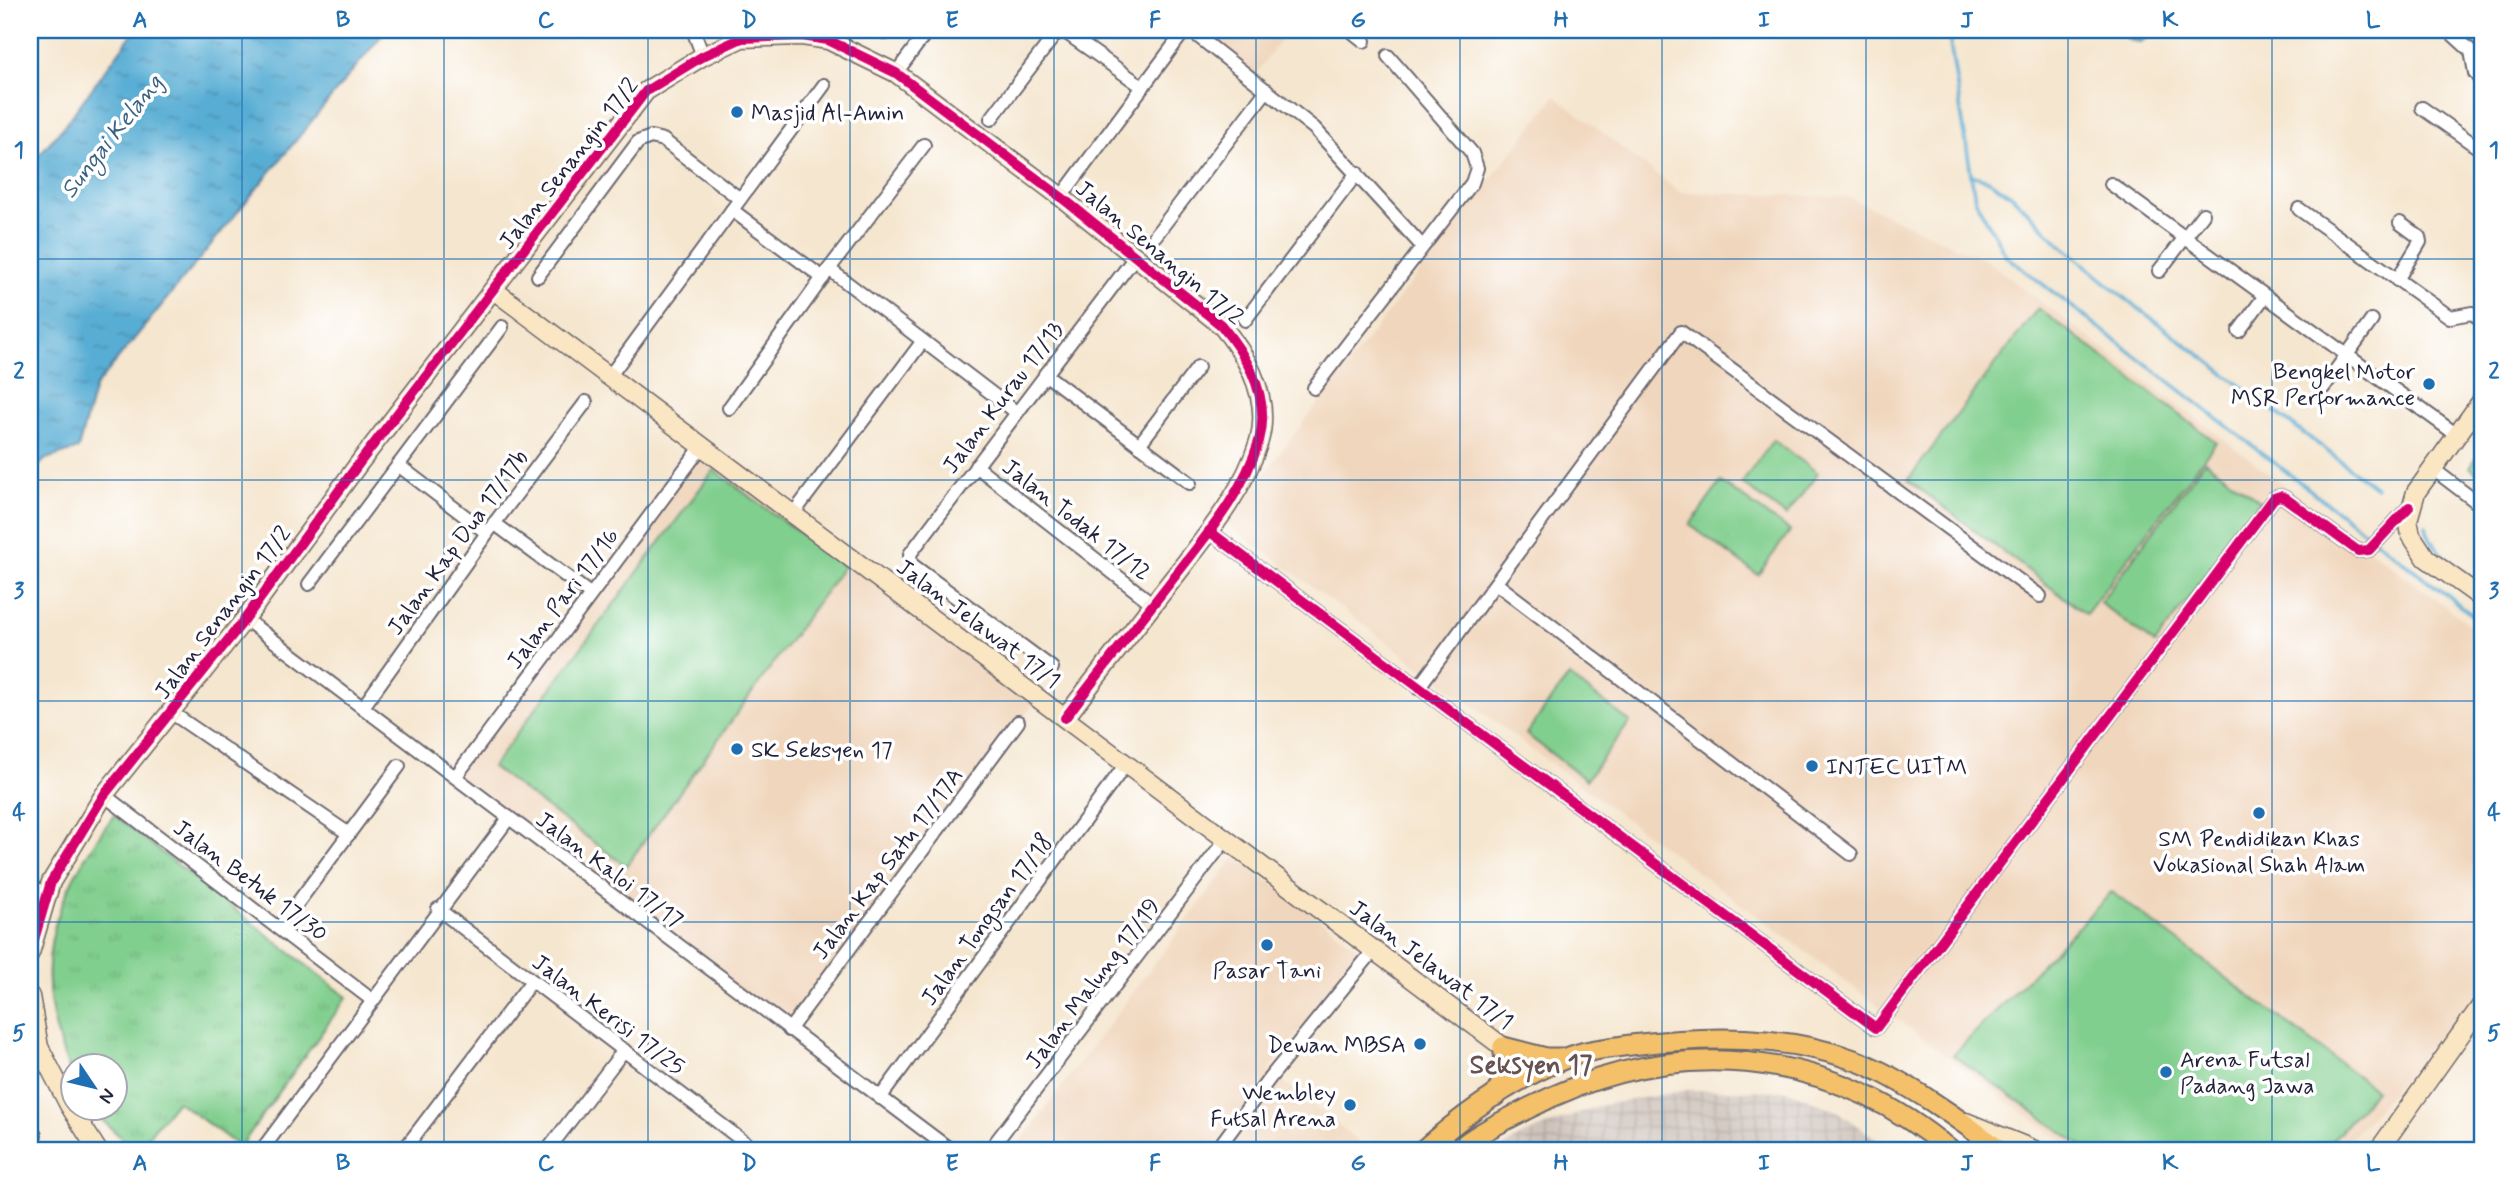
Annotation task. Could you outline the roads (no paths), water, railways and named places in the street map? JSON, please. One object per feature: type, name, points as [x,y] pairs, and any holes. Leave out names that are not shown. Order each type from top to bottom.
[{"type":"main road","points":[[1495,1097],[1507,1072],[1503,1047],[1546,1058],[1565,1058],[1668,1041],[1763,1040],[1802,1046],[1856,1060],[1924,1099],[2000,1151]]},
{"type":"main road","points":[[1423,1151],[1452,1125],[1530,1075],[1565,1058]]},
{"type":"main road","points":[[1456,1151],[1497,1124],[1569,1087],[1647,1067],[1694,1061],[1760,1063],[1808,1072],[1860,1091],[1946,1147]]},
{"type":"main road","points":[[1530,1075],[1553,1086],[1569,1087]]},
{"type":"main road","points":[[1924,1099],[1939,1126],[1946,1147]]},
{"type":"street","points":[[693,30],[702,57]]},
{"type":"street","points":[[896,73],[928,30]]},
{"type":"street","points":[[1061,197],[1187,30],[1207,34],[1267,90],[1314,128],[1422,247]]},
{"type":"street","points":[[1350,30],[1364,41]]},
{"type":"street","points":[[2448,30],[2471,51],[2475,73],[2483,83]]},
{"type":"street","points":[[990,119],[1057,32],[1065,32],[1143,87]]},
{"type":"street","name":"Jalan Senangin 17/2","points":[[30,953],[47,894],[65,855],[104,795],[245,619],[360,462],[495,291],[646,92],[702,57],[742,38],[802,36],[828,40],[896,73],[1061,197],[1221,325],[1242,349],[1254,376],[1261,408],[1259,439],[1234,496],[1065,718]]},
{"type":"street","points":[[1314,388],[1472,183],[1477,168],[1472,153],[1388,56]]},
{"type":"street","points":[[609,377],[824,85]]},
{"type":"street","points":[[1155,236],[1267,90]]},
{"type":"street","points":[[2423,108],[2483,151]]},
{"type":"street","points":[[538,276],[638,142],[651,137],[663,140],[740,199]]},
{"type":"street","points":[[729,408],[924,145]]},
{"type":"street","points":[[1245,320],[1357,173]]},
{"type":"street","points":[[2111,184],[2458,435]]},
{"type":"street","points":[[2300,209],[2450,317],[2472,313],[2483,321]]},
{"type":"street","points":[[732,210],[922,342],[1016,412]]},
{"type":"street","points":[[2159,271],[2203,214]]},
{"type":"street","points":[[2397,280],[2420,242],[2420,237],[2400,223]]},
{"type":"street","name":"Jalan Kurau 17/13","points":[[1052,668],[911,564],[910,554],[1135,257]]},
{"type":"street","name":"Jalan Jelawat 17/1","points":[[495,291],[1503,1047],[1530,1075]]},
{"type":"street","points":[[2239,331],[2264,297]]},
{"type":"street","points":[[2323,388],[2372,320]]},
{"type":"street","points":[[309,584],[502,327]]},
{"type":"street","points":[[1418,688],[1681,332],[2040,596]]},
{"type":"street","points":[[793,514],[922,342]]},
{"type":"street","points":[[1139,444],[1198,367]]},
{"type":"street","points":[[1045,374],[1190,483]]},
{"type":"street","name":"Jalan Kap Dua 17/17b","points":[[363,707],[491,528],[586,402]]},
{"type":"street","points":[[1209,531],[1876,1028],[2274,498],[2286,498],[2358,551],[2369,550],[2409,507],[2433,469],[2480,410]]},
{"type":"street","name":"Jalan Pari 17/16","points":[[456,776],[702,446]]},
{"type":"street","points":[[398,465],[590,594]]},
{"type":"street","name":"Jalan Todak 17/12","points":[[976,466],[1153,604]]},
{"type":"street","points":[[2433,469],[2483,507]]},
{"type":"street","points":[[2409,507],[2411,535],[2417,547],[2426,558],[2483,599]]},
{"type":"street","points":[[1497,584],[1851,855]]},
{"type":"street","name":"Jalan Kaloi 17/17","points":[[245,619],[952,1151]]},
{"type":"street","points":[[172,713],[349,834]]},
{"type":"street","name":"Jalan Kap Satu 17/17A","points":[[789,1030],[1018,722]]},
{"type":"street","name":"Jalan Tongsan 17/18","points":[[880,1098],[1126,764]]},
{"type":"street","points":[[279,928],[399,766]]},
{"type":"street","name":"Jalan Betuk 17/30","points":[[104,795],[372,1000]]},
{"type":"street","points":[[261,1151],[438,909],[509,818]]},
{"type":"street","name":"Jalan Malung 17/19","points":[[989,1151],[1226,839]]},
{"type":"street","points":[[30,887],[47,894]]},
{"type":"street","name":"Jalan Kerisi 17/25","points":[[438,909],[756,1151]]},
{"type":"street","points":[[1216,1151],[1269,1079],[1374,950]]},
{"type":"street","points":[[403,1151],[531,982]]},
{"type":"street","points":[[30,996],[39,1047],[69,1105],[98,1151]]},
{"type":"street","points":[[2378,1151],[2483,1003]]},
{"type":"street","points":[[547,1151],[624,1050]]},
{"type":"street","points":[[1953,1118],[2037,1151]]},
{"type":"water","name":"Sungai Kelang","points":[[135,30],[386,30],[95,387],[78,449],[46,459],[30,474],[30,165],[65,125]]},
{"type":"water","points":[[2119,30],[2161,30],[2140,42],[2129,40]]},
{"type":"waterway","points":[[1948,30],[1975,199],[2006,256],[2483,623]]},
{"type":"waterway","points":[[1971,175],[1988,180],[2012,196],[2060,244],[2121,295],[2376,488]]},
{"type":"waterway","points":[[2426,525],[2428,535],[2440,552],[2483,586]]},
{"type":"place","name":"Masjid Al-Amin","points":[[737,112]]},
{"type":"place","name":"Bengkel Motor MSR Performance","points":[[2429,384]]},
{"type":"place","name":"SK Seksyen 17","points":[[737,749]]},
{"type":"place","name":"INTEC UITM","points":[[1812,766]]},
{"type":"place","name":"SM Pendidikan Khas Vokasional Shah Alam","points":[[2259,813]]},
{"type":"place","name":"Pasar Tani","points":[[1267,945]]},
{"type":"place","name":"Dewan MBSA","points":[[1420,1044]]},
{"type":"place","name":"Arena Futsal Padang Jawa","points":[[2166,1072]]},
{"type":"place","name":"Wembley Futsal Arena","points":[[1350,1105]]},
{"type":"district","name":"Seksyen 17","points":[[1531,1064]]}]
